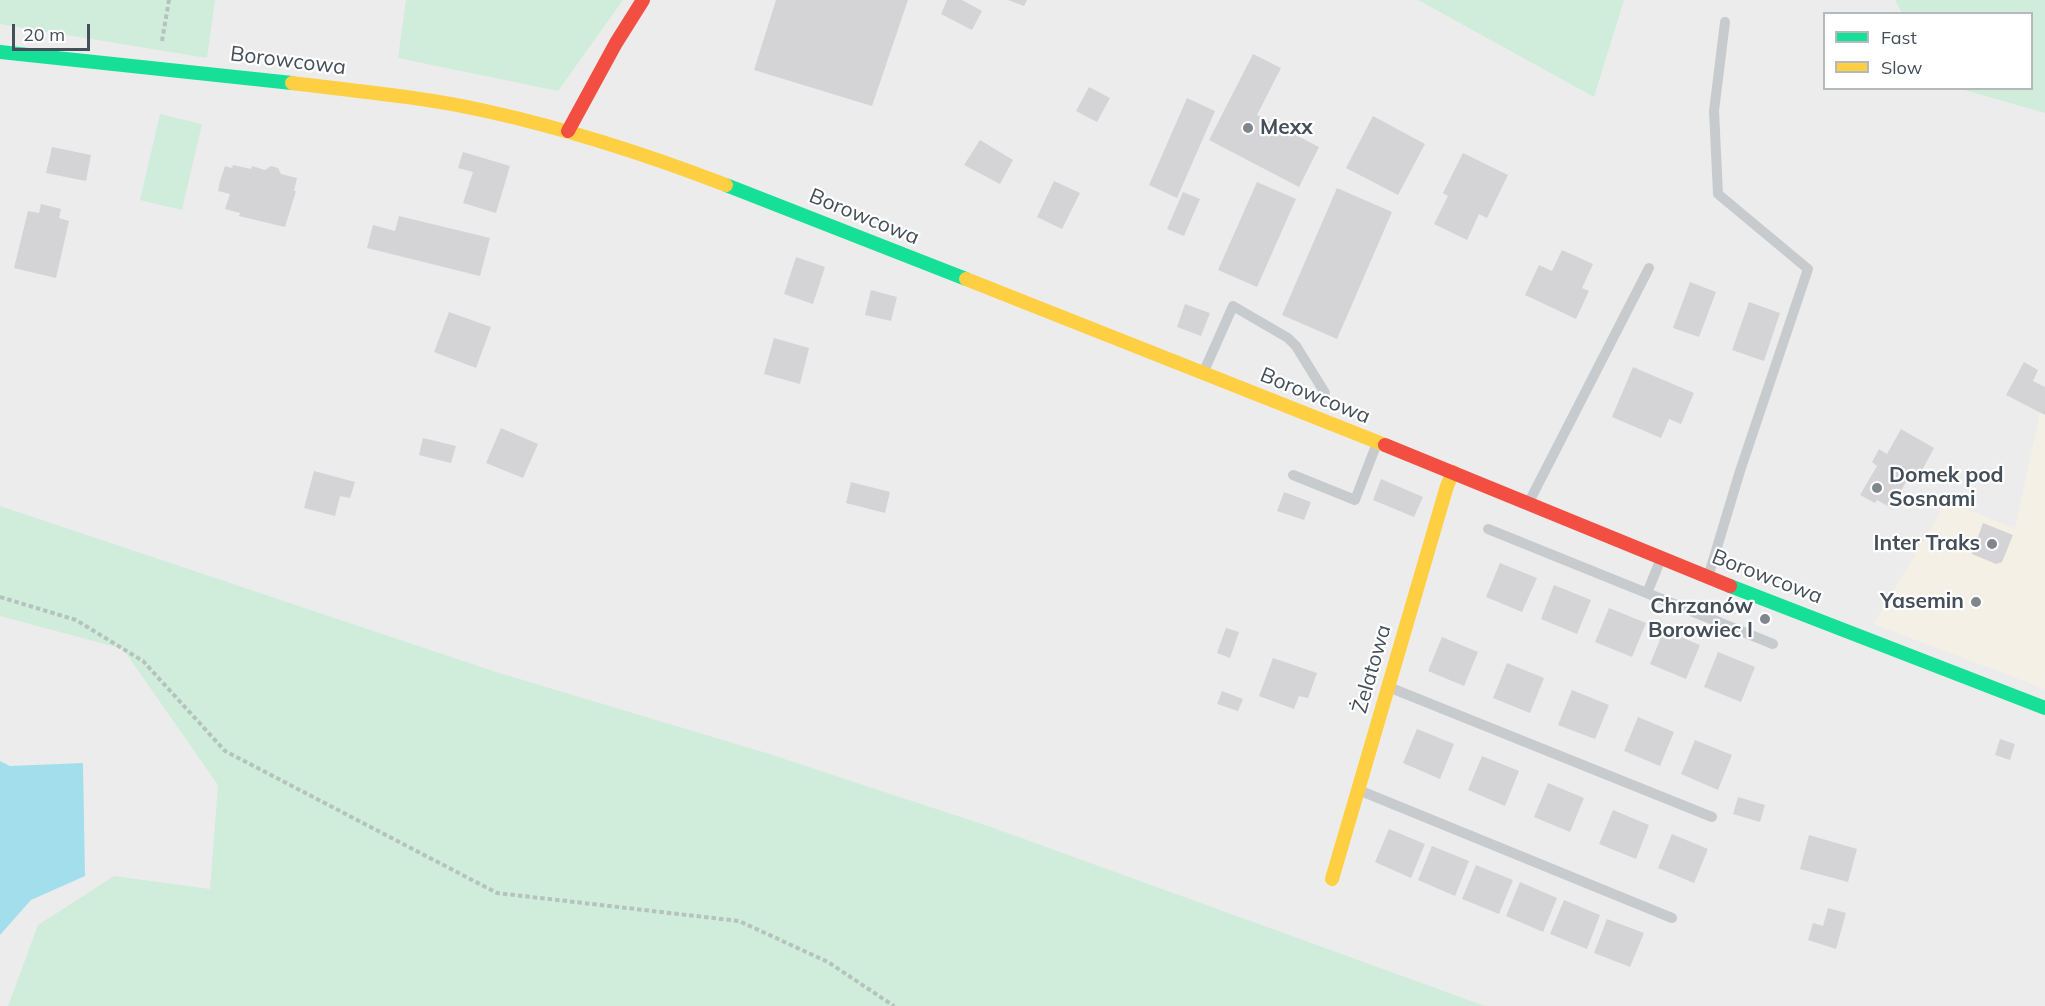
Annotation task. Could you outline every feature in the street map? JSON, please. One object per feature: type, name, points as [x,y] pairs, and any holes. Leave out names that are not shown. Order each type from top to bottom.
[{"type":"street","points":[[568,131],[616,43],[643,0]]},
{"type":"street","name":"Borowcowa","points":[[0,52],[225,75],[398,96],[486,111],[568,131],[699,175],[809,217],[1453,472],[1708,577],[2045,708]]},
{"type":"street","name":"Żelatowa","points":[[1332,879],[1453,472]]},
{"type":"lane","points":[[1708,577],[1740,471],[1808,269],[1718,194],[1714,111],[1725,22]]},
{"type":"lane","points":[[1528,503],[1649,268]]},
{"type":"lane","points":[[1203,374],[1233,306],[1288,338],[1296,346],[1325,393]]},
{"type":"lane","points":[[1293,475],[1355,500],[1377,443]]},
{"type":"lane","points":[[1488,529],[1773,644]]},
{"type":"lane","points":[[1647,593],[1661,558]]},
{"type":"lane","points":[[1388,687],[1712,817]]},
{"type":"lane","points":[[1358,789],[1672,918]]},
{"type":"path","points":[[153,69],[163,38],[169,0]]},
{"type":"path","points":[[0,597],[76,620],[143,662],[225,751],[497,893],[739,921],[828,962],[894,1006]]},
{"type":"shaded area","points":[[2045,389],[2045,689],[1874,624],[1947,501],[2015,529]]},
{"type":"green space","points":[[0,0],[215,0],[207,58],[0,24]]},
{"type":"green space","points":[[406,0],[623,0],[558,91],[398,58]]},
{"type":"green space","points":[[1418,0],[1624,0],[1594,97]]},
{"type":"green space","points":[[1895,0],[2045,0],[2045,113],[1964,90],[2033,90],[2033,12],[1901,12]]},
{"type":"green space","points":[[160,114],[202,124],[182,210],[140,200]]},
{"type":"green space","points":[[0,506],[496,672],[766,753],[991,827],[1485,1006],[8,1006],[38,925],[114,876],[210,889],[218,785],[123,649],[0,616]]},
{"type":"water","points":[[0,761],[10,766],[83,763],[85,876],[31,900],[0,935]]},
{"type":"building","points":[[776,0],[908,0],[872,106],[754,70]]},
{"type":"building","points":[[947,0],[962,0],[982,11],[972,30],[941,14]]},
{"type":"building","points":[[1008,0],[1027,0],[1024,6]]},
{"type":"building","name":"Mexx","points":[[1253,54],[1281,68],[1257,115],[1319,147],[1299,187],[1209,140]]},
{"type":"building","points":[[1089,87],[1110,98],[1097,122],[1076,111]]},
{"type":"building","points":[[1187,98],[1215,111],[1177,198],[1149,185]]},
{"type":"building","points":[[1373,116],[1425,144],[1398,195],[1346,168]]},
{"type":"building","points":[[980,140],[1013,160],[1000,184],[964,165]]},
{"type":"building","points":[[52,147],[91,155],[86,181],[46,173]]},
{"type":"building","points":[[463,152],[510,166],[496,213],[463,203],[473,172],[458,168]]},
{"type":"building","points":[[1463,153],[1508,175],[1487,218],[1479,214],[1467,240],[1434,224],[1448,196],[1443,193]]},
{"type":"building","points":[[233,165],[251,169],[252,166],[265,170],[271,166],[278,168],[281,174],[297,178],[294,191],[296,191],[285,227],[239,216],[240,213],[225,209],[230,194],[218,191],[225,166],[232,168]]},
{"type":"building","points":[[1054,181],[1080,193],[1062,229],[1037,217]]},
{"type":"building","points":[[1257,182],[1296,199],[1257,287],[1218,270]]},
{"type":"building","points":[[1337,188],[1392,212],[1337,339],[1282,315]]},
{"type":"building","points":[[1183,192],[1200,199],[1184,236],[1167,229]]},
{"type":"building","points":[[41,204],[61,209],[59,218],[69,221],[56,278],[14,268],[28,211],[39,213]]},
{"type":"building","points":[[399,216],[490,238],[480,276],[367,248],[373,225],[395,231]]},
{"type":"building","points":[[1562,250],[1593,264],[1582,288],[1589,291],[1576,319],[1525,295],[1539,265],[1552,271]]},
{"type":"building","points":[[796,257],[825,267],[813,304],[784,294]]},
{"type":"building","points":[[1690,282],[1716,292],[1699,337],[1673,328]]},
{"type":"building","points":[[871,290],[897,297],[891,321],[865,315]]},
{"type":"building","points":[[1749,302],[1780,313],[1764,361],[1732,350]]},
{"type":"building","points":[[1185,304],[1210,313],[1201,336],[1177,327]]},
{"type":"building","points":[[449,312],[491,327],[476,368],[434,352]]},
{"type":"building","points":[[774,338],[809,348],[800,384],[764,374]]},
{"type":"building","points":[[2024,362],[2038,370],[2033,381],[2045,387],[2045,415],[2006,395]]},
{"type":"building","points":[[1633,367],[1694,393],[1681,424],[1669,419],[1661,438],[1612,417]]},
{"type":"building","points":[[501,428],[538,444],[523,478],[486,463]]},
{"type":"building","points":[[1901,429],[1934,448],[1919,476],[1910,471],[1891,508],[1877,500],[1875,503],[1860,495],[1877,466],[1872,462],[1879,449],[1887,454]]},
{"type":"building","points":[[423,438],[456,446],[451,463],[419,455]]},
{"type":"building","points":[[314,471],[355,482],[350,498],[340,496],[335,516],[304,508]]},
{"type":"building","points":[[1381,479],[1423,497],[1414,517],[1373,500]]},
{"type":"building","points":[[851,482],[890,492],[885,513],[846,503]]},
{"type":"building","points":[[1284,492],[1311,502],[1304,520],[1277,511]]},
{"type":"building","name":"Inter Traks","points":[[1983,523],[2013,535],[2002,562],[1996,564],[1972,554]]},
{"type":"building","points":[[1500,563],[1537,578],[1522,612],[1486,597]]},
{"type":"building","points":[[1554,585],[1591,600],[1577,634],[1541,619]]},
{"type":"building","points":[[1609,608],[1646,623],[1632,657],[1595,642]]},
{"type":"building","points":[[1226,628],[1239,632],[1230,658],[1217,653]]},
{"type":"building","points":[[1664,630],[1700,645],[1686,679],[1650,664]]},
{"type":"building","points":[[1442,637],[1478,652],[1464,686],[1428,671]]},
{"type":"building","points":[[1718,652],[1755,667],[1741,702],[1704,687]]},
{"type":"building","points":[[1273,658],[1317,673],[1308,698],[1299,696],[1294,709],[1259,696]]},
{"type":"building","points":[[1507,663],[1544,678],[1530,713],[1493,698]]},
{"type":"building","points":[[1572,690],[1609,705],[1595,739],[1558,725]]},
{"type":"building","points":[[1222,691],[1243,699],[1238,711],[1217,704]]},
{"type":"building","points":[[1638,717],[1674,732],[1660,766],[1624,751]]},
{"type":"building","points":[[1417,729],[1454,744],[1440,779],[1403,763]]},
{"type":"building","points":[[2000,739],[2015,744],[2010,760],[1995,755]]},
{"type":"building","points":[[1695,740],[1732,755],[1718,790],[1681,774]]},
{"type":"building","points":[[1482,756],[1519,771],[1505,806],[1468,790]]},
{"type":"building","points":[[1548,783],[1584,798],[1570,832],[1534,817]]},
{"type":"building","points":[[1738,797],[1765,805],[1760,822],[1733,814]]},
{"type":"building","points":[[1613,810],[1649,825],[1636,859],[1599,844]]},
{"type":"building","points":[[1389,829],[1425,844],[1411,878],[1375,862]]},
{"type":"building","points":[[1672,834],[1708,849],[1694,883],[1658,868]]},
{"type":"building","points":[[1809,835],[1857,849],[1848,882],[1800,869]]},
{"type":"building","points":[[1432,846],[1469,861],[1455,896],[1418,880]]},
{"type":"building","points":[[1476,865],[1513,880],[1499,914],[1462,899]]},
{"type":"building","points":[[1520,882],[1557,898],[1543,932],[1506,916]]},
{"type":"building","points":[[1564,900],[1600,915],[1587,949],[1550,934]]},
{"type":"building","points":[[1828,908],[1846,913],[1836,949],[1808,940],[1813,923],[1823,926]]},
{"type":"building","points":[[1607,919],[1644,933],[1630,967],[1594,953]]},
{"type":"traffic: fast","points":[[0,52],[292,83]]},
{"type":"traffic: fast","points":[[726,185],[966,279]]},
{"type":"traffic: fast","points":[[1730,586],[2045,708]]},
{"type":"traffic: slow","points":[[292,83],[438,102],[517,118],[608,144],[726,185]]},
{"type":"traffic: slow","points":[[966,279],[1385,445]]},
{"type":"traffic: slow","points":[[1332,879],[1453,472]]},
{"type":"traffic: jam","points":[[568,131],[616,43],[643,0]]},
{"type":"traffic: jam","points":[[1385,445],[1730,586]]},
{"type":"place","name":"Mexx","points":[[1248,128]]},
{"type":"place","name":"Domek pod Sosnami","points":[[1877,488]]},
{"type":"place","name":"Inter Traks","points":[[1992,544]]},
{"type":"place","name":"Yasemin","points":[[1976,602]]},
{"type":"place","name":"Chrzanów Borowiec I","points":[[1765,619]]}]
